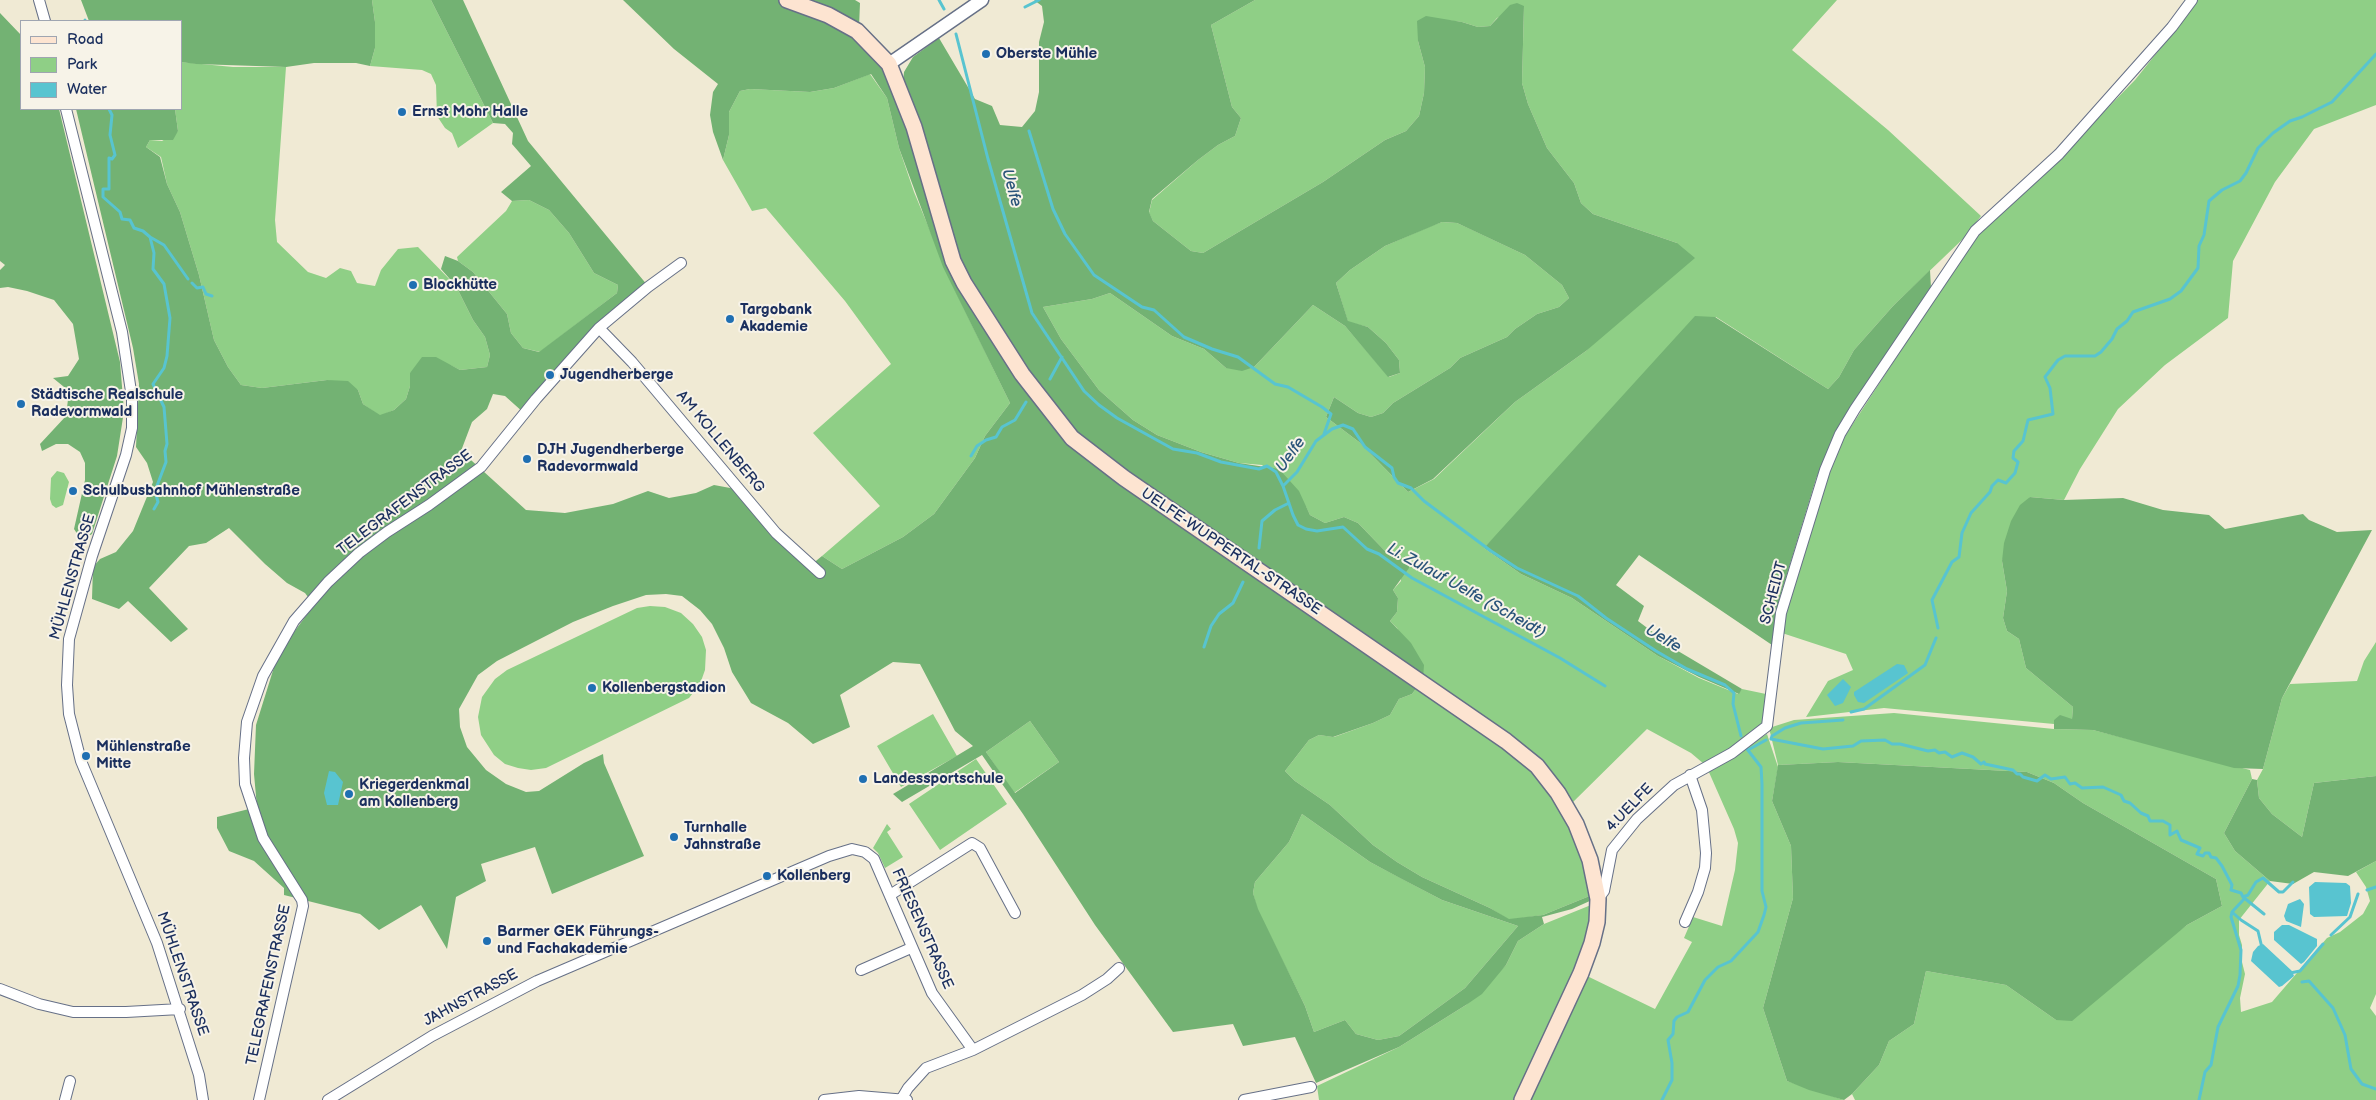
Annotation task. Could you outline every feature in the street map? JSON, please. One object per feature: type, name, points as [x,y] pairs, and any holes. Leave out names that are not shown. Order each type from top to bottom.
[{"type":"main road","name":"UELFE-WUPPERTAL-STRASSE","points":[[787,0],[828,15],[857,31],[889,64],[914,127],[953,261],[964,283],[1003,345],[1055,419],[1072,438],[1111,469],[1522,753],[1548,779],[1568,807],[1590,860],[1598,899],[1596,929],[1587,958],[1522,1100]]},
{"type":"street","points":[[39,0],[45,20]]},
{"type":"street","points":[[889,64],[982,0]]},
{"type":"street","name":"SCHEIDT","points":[[1767,726],[1781,613],[1825,470],[1840,434],[1855,408],[1975,231],[2058,154],[2172,27],[2192,0]]},
{"type":"street","name":"MÜHLENSTRASSE","points":[[66,110],[122,332],[132,398],[132,428],[126,455],[92,556],[69,639],[67,685],[69,714],[81,761],[140,897],[180,1009],[199,1075],[203,1100]]},
{"type":"street","name":"TELEGRAFENSTRASSE","points":[[259,1100],[302,900],[263,838],[245,784],[245,739],[258,685],[290,628],[328,582],[359,553],[481,467],[554,378],[599,328],[648,287],[681,263]]},
{"type":"street","name":"AM KOLLENBERG","points":[[599,328],[632,362],[776,533],[820,573]]},
{"type":"street","name":"4.UELFE","points":[[1598,899],[1604,891],[1609,860],[1619,840],[1666,791],[1690,775],[1732,754],[1767,726]]},
{"type":"street","points":[[1685,922],[1698,892],[1705,868],[1706,852],[1702,810],[1690,775]]},
{"type":"street","points":[[890,895],[972,843],[980,848],[1015,913]]},
{"type":"street","name":"JAHNSTRASSE","points":[[328,1100],[432,1036],[537,981],[846,849],[858,849]]},
{"type":"street","name":"FRIESENSTRASSE","points":[[858,849],[874,859],[932,993],[973,1050]]},
{"type":"street","points":[[861,970],[911,948]]},
{"type":"street","points":[[824,1100],[859,1096],[905,1099],[908,1088],[926,1068],[973,1050],[1082,995],[1107,979],[1119,968]]},
{"type":"street","points":[[0,988],[39,1004],[73,1012],[180,1009]]},
{"type":"street","points":[[65,1100],[70,1082]]},
{"type":"street","points":[[1244,1100],[1311,1087]]},
{"type":"green space","points":[[81,0],[372,0],[375,22],[375,48],[370,66],[356,63],[314,63],[286,67],[196,64],[182,62],[182,20],[89,20]]},
{"type":"green space","points":[[372,0],[431,0],[493,123],[458,148],[452,133],[445,128],[437,116],[436,85],[431,74],[422,70],[370,66],[375,48],[375,22]]},
{"type":"green space","points":[[431,0],[463,0],[528,141],[648,286],[598,328],[524,413],[505,396],[493,394],[487,409],[472,422],[461,451],[526,510],[565,513],[613,504],[648,491],[669,498],[696,493],[714,485],[741,490],[811,565],[822,556],[842,569],[903,537],[934,514],[975,458],[985,436],[1010,403],[943,267],[899,148],[887,98],[871,74],[834,88],[810,92],[750,89],[740,91],[729,112],[729,135],[723,160],[713,132],[710,115],[713,92],[718,84],[674,49],[623,0],[778,0],[845,29],[890,75],[949,263],[1057,423],[1418,686],[1412,694],[1399,699],[1390,715],[1333,737],[1319,735],[1309,740],[1285,771],[1295,781],[1330,805],[1373,845],[1397,862],[1422,877],[1490,908],[1509,919],[1543,915],[1592,895],[1592,900],[1572,909],[1542,917],[1544,924],[1518,941],[1506,965],[1482,994],[1466,1005],[1399,1047],[1316,1083],[1295,1037],[1243,1046],[1233,1024],[1173,1032],[1095,925],[982,755],[902,802],[893,794],[973,746],[955,731],[920,664],[893,662],[840,695],[850,727],[813,744],[788,723],[751,703],[732,672],[724,648],[712,624],[700,610],[682,596],[666,594],[646,595],[613,606],[573,622],[497,661],[478,675],[459,709],[460,727],[467,747],[486,770],[506,784],[526,792],[539,791],[584,763],[603,754],[604,763],[644,856],[552,894],[535,847],[481,864],[486,881],[456,897],[447,949],[421,905],[379,930],[360,914],[284,895],[284,888],[254,861],[229,851],[217,828],[217,817],[257,807],[254,774],[256,725],[275,664],[294,632],[314,605],[305,593],[287,583],[229,528],[206,543],[189,546],[149,588],[188,629],[171,642],[128,601],[119,609],[92,599],[93,567],[100,559],[116,552],[133,531],[153,482],[147,463],[136,447],[139,384],[133,348],[76,110],[175,110],[178,131],[173,140],[150,140],[146,147],[160,157],[167,184],[180,212],[199,275],[214,340],[228,367],[241,385],[262,388],[327,380],[348,381],[358,390],[363,404],[380,415],[394,410],[406,399],[410,386],[410,373],[422,357],[436,357],[460,370],[487,367],[490,355],[485,337],[473,320],[456,286],[441,269],[445,256],[458,261],[473,272],[507,314],[511,333],[523,348],[539,352],[617,293],[618,285],[594,273],[569,233],[549,210],[529,200],[512,201],[501,192],[531,166],[512,144],[513,133],[505,124],[493,123]],"holes":[[[1030,721],[1059,762],[1015,793],[986,752]],[[1302,814],[1370,862],[1442,900],[1518,926],[1465,988],[1399,1036],[1378,1040],[1356,1034],[1345,1020],[1314,1032],[1305,1006],[1258,909],[1253,893],[1255,882],[1289,842]]]},
{"type":"green space","points":[[801,0],[855,0],[860,3],[859,27]]},
{"type":"green space","points":[[1034,0],[1255,0],[1211,25],[1232,107],[1241,118],[1235,136],[1218,145],[1198,160],[1152,199],[1149,212],[1153,221],[1191,251],[1203,253],[1323,182],[1385,140],[1406,131],[1419,116],[1424,93],[1425,67],[1418,41],[1417,21],[1426,16],[1462,22],[1478,27],[1490,26],[1510,5],[1517,3],[1524,6],[1522,83],[1528,104],[1547,148],[1574,183],[1581,203],[1593,214],[1677,243],[1695,258],[1586,351],[1515,402],[1433,479],[1408,492],[1359,442],[1326,417],[1334,397],[1358,413],[1371,417],[1383,413],[1393,403],[1450,368],[1460,358],[1507,337],[1537,314],[1559,307],[1569,298],[1562,285],[1525,255],[1457,223],[1442,222],[1385,246],[1350,270],[1336,283],[1348,321],[1368,327],[1386,343],[1399,360],[1400,373],[1388,377],[1345,326],[1313,305],[1254,367],[1242,371],[1226,368],[1204,349],[1172,336],[1110,293],[1092,299],[1043,307],[1061,339],[1099,390],[1133,420],[1157,435],[1201,452],[1239,463],[1279,469],[1299,491],[1310,515],[1325,523],[1344,517],[1358,523],[1387,553],[1398,559],[1408,558],[1409,568],[1393,590],[1398,598],[1397,612],[1390,621],[1411,643],[1424,665],[1423,679],[1106,462],[1043,400],[956,259],[903,82],[904,72],[913,57],[939,38],[975,99],[992,106],[1000,125],[1022,127],[1035,111],[1039,92],[1039,42],[1044,22],[1042,6]]},
{"type":"green space","points":[[1255,0],[1837,0],[1792,50],[1888,130],[1981,216],[1966,236],[1893,306],[1854,350],[1839,377],[1828,389],[1716,317],[1484,548],[1521,574],[1572,598],[1658,656],[1699,678],[1738,694],[1742,689],[1766,694],[1766,712],[1763,723],[1751,737],[1704,764],[1691,753],[1647,729],[1570,805],[1551,776],[1423,679],[1397,628],[1390,621],[1397,612],[1398,598],[1393,590],[1401,581],[1398,559],[1387,553],[1358,523],[1344,517],[1325,523],[1310,515],[1306,507],[1262,465],[1239,463],[1201,452],[1157,435],[1133,420],[1099,390],[1061,339],[1043,307],[1092,299],[1110,293],[1172,336],[1204,349],[1226,368],[1254,367],[1313,305],[1345,326],[1389,377],[1400,373],[1399,360],[1386,343],[1368,327],[1348,322],[1336,283],[1350,270],[1385,246],[1442,222],[1457,223],[1525,255],[1562,285],[1569,298],[1559,307],[1537,314],[1507,337],[1460,358],[1450,368],[1393,403],[1383,413],[1371,417],[1358,413],[1334,397],[1326,417],[1359,442],[1408,492],[1434,479],[1515,402],[1586,351],[1677,243],[1593,214],[1581,203],[1574,183],[1547,148],[1528,104],[1522,83],[1524,6],[1497,18],[1490,26],[1478,27],[1462,22],[1445,20],[1418,41],[1425,67],[1424,93],[1419,116],[1406,131],[1385,140],[1323,182],[1203,253],[1191,251],[1153,221],[1149,213],[1152,200],[1198,160],[1218,145],[1235,136],[1241,118],[1232,107],[1211,25]]},
{"type":"green space","points":[[2196,0],[2376,0],[2376,105],[2314,129],[2275,182],[2233,261],[2228,318],[2165,365],[2118,409],[2080,469],[2064,500],[2030,497],[2002,561],[2007,591],[2003,618],[2007,631],[2019,639],[2026,668],[2073,707],[2072,719],[2054,720],[2054,724],[1884,708],[1806,717],[1828,681],[1853,670],[1846,654],[1782,633],[1789,602],[1828,472],[1845,436],[1965,252],[1984,228],[2045,172],[2135,80]]},
{"type":"green space","points":[[0,13],[20,34],[20,110],[59,110],[120,362],[124,411],[117,456],[92,534],[85,538],[80,538],[74,529],[85,480],[85,463],[80,452],[68,444],[56,444],[42,451],[40,444],[66,416],[69,391],[53,378],[68,376],[79,359],[73,324],[54,300],[27,291],[8,287],[0,288],[0,270],[5,265],[0,261]]},
{"type":"green space","points":[[182,62],[233,67],[286,67],[275,220],[277,242],[308,272],[326,278],[340,268],[351,271],[357,283],[375,286],[381,270],[398,249],[418,247],[456,286],[473,320],[485,337],[490,355],[487,367],[460,370],[450,365],[410,373],[410,386],[406,399],[394,410],[380,416],[363,404],[358,390],[327,380],[262,388],[241,385],[228,367],[214,340],[199,275],[180,212],[167,184],[161,157],[146,147],[150,140],[162,141],[178,131],[175,110],[182,110]]},
{"type":"green space","points":[[870,74],[887,98],[899,148],[914,192],[953,286],[1010,403],[985,436],[975,458],[934,514],[903,537],[842,569],[822,556],[880,506],[813,433],[891,364],[845,301],[766,208],[752,211],[723,160],[729,135],[729,112],[740,91],[750,89],[810,92],[834,88]]},
{"type":"green space","points":[[529,200],[549,210],[569,233],[594,273],[618,285],[617,293],[540,352],[523,348],[511,333],[507,314],[473,272],[458,261],[457,257],[506,211],[512,201]]},
{"type":"green space","points":[[1930,270],[1931,288],[1846,415],[1831,442],[1816,479],[1780,597],[1772,645],[1639,555],[1616,585],[1644,606],[1638,621],[1678,651],[1742,689],[1739,694],[1699,677],[1658,656],[1572,598],[1521,574],[1484,548],[1695,316],[1715,317],[1828,389],[1839,377],[1854,350],[1893,306]]},
{"type":"green space","points":[[57,471],[64,473],[69,482],[63,505],[56,508],[52,505],[50,499],[51,478]]},
{"type":"green space","points":[[2030,497],[2064,500],[2123,498],[2163,510],[2209,515],[2225,529],[2303,514],[2309,520],[2337,532],[2372,530],[2282,698],[2263,769],[2234,768],[2093,730],[2054,729],[2054,720],[2060,715],[2072,719],[2073,707],[2026,668],[2019,639],[2007,631],[2003,618],[2007,591],[2002,561],[2004,543],[2011,521],[2020,505]]},
{"type":"green space","name":"Kollenbergstadion","points":[[650,606],[665,607],[681,613],[693,624],[702,637],[706,650],[705,670],[700,684],[689,698],[546,768],[531,770],[518,768],[505,764],[494,755],[481,735],[478,717],[482,697],[495,679],[507,670],[637,608]]},
{"type":"green space","points":[[2376,642],[2376,776],[2314,783],[2302,837],[2272,814],[2259,798],[2257,780],[2263,769],[2282,698],[2290,684],[2357,681],[2364,661]]},
{"type":"green space","points":[[1418,686],[1503,746],[1531,770],[1563,810],[1587,874],[1592,895],[1543,915],[1509,920],[1490,908],[1422,877],[1397,862],[1373,845],[1330,805],[1295,781],[1285,771],[1309,740],[1319,735],[1334,737],[1390,715],[1399,699],[1412,694]]},
{"type":"green space","points":[[1894,713],[2054,729],[2093,730],[2250,770],[2252,779],[2224,833],[2235,851],[2270,881],[2239,920],[2242,962],[2245,974],[2240,998],[2241,1012],[2272,1002],[2327,938],[2340,932],[2363,914],[2370,901],[2366,887],[2356,872],[2376,861],[2376,994],[2370,1008],[2376,1016],[2376,1100],[1855,1100],[1852,1094],[1879,1065],[1889,1041],[1914,1024],[1926,971],[2006,985],[2056,1020],[2187,925],[2222,906],[2216,879],[2083,803],[2054,783],[2027,772],[1838,762],[1778,765],[1769,728],[1794,720]]},
{"type":"green space","points":[[933,714],[957,756],[901,787],[877,746]]},
{"type":"green space","points":[[1030,721],[1059,762],[1014,793],[986,752]]},
{"type":"green space","points":[[1767,734],[1778,767],[1772,801],[1791,846],[1793,898],[1763,1008],[1787,1081],[1844,1100],[1526,1100],[1585,975],[1655,1009],[1692,942],[1684,938],[1693,917],[1722,926],[1735,870],[1738,843],[1734,829],[1708,770]]},
{"type":"green space","points":[[976,759],[1007,804],[940,850],[909,804]]},
{"type":"green space","points":[[1838,762],[2027,772],[2054,783],[2083,803],[2216,879],[2222,906],[2187,925],[2072,1021],[2056,1020],[2006,985],[1926,971],[1914,1024],[1889,1041],[1879,1065],[1852,1094],[1844,1100],[1809,1090],[1787,1081],[1763,1008],[1793,898],[1791,846],[1772,801],[1778,765]]},
{"type":"green space","points":[[2376,776],[2376,861],[2348,876],[2314,872],[2293,884],[2270,881],[2235,851],[2224,833],[2252,779],[2257,780],[2259,798],[2272,814],[2302,837],[2314,783]]},
{"type":"green space","points":[[1302,814],[1370,862],[1442,900],[1518,926],[1465,988],[1399,1036],[1378,1040],[1356,1034],[1345,1020],[1314,1032],[1305,1006],[1257,909],[1253,893],[1255,882],[1289,842]]},
{"type":"green space","points":[[887,824],[891,829],[887,832],[903,857],[885,868],[878,853],[873,848]]},
{"type":"green space","points":[[1591,905],[1592,923],[1581,958],[1517,1100],[1319,1100],[1317,1086],[1399,1047],[1466,1005],[1506,965],[1518,941],[1544,924]]},
{"type":"water","points":[[1897,664],[1904,665],[1908,673],[1864,703],[1858,702],[1854,692]]},
{"type":"water","points":[[1843,679],[1851,687],[1843,703],[1835,706],[1827,695]]},
{"type":"water","points":[[329,771],[335,772],[343,782],[338,805],[327,805],[324,793]]},
{"type":"water","points":[[2315,882],[2346,883],[2350,886],[2351,903],[2347,916],[2314,917],[2310,914],[2309,887]]},
{"type":"water","points":[[2300,899],[2304,904],[2301,927],[2286,921],[2284,916],[2288,904]]},
{"type":"water","points":[[2282,925],[2289,925],[2317,939],[2317,946],[2301,964],[2274,940],[2274,932]]},
{"type":"water","points":[[2263,944],[2292,971],[2294,976],[2282,986],[2279,987],[2251,961],[2253,952],[2258,946]]},
{"type":"waterway","name":"Uelfe","points":[[939,0],[944,9]]},
{"type":"waterway","points":[[1025,7],[1039,0]]},
{"type":"waterway","name":"Uelfe","points":[[956,34],[988,159],[1032,313],[1084,391],[1099,405],[1117,418],[1173,449],[1197,453],[1221,462],[1259,469],[1267,466],[1276,472],[1283,486],[1297,472],[1316,441],[1332,429],[1343,425],[1353,429],[1365,447],[1392,468],[1398,483],[1411,488],[1424,501],[1491,551],[1517,568],[1578,596],[1606,618],[1687,669],[1725,685],[1734,693],[1733,704],[1741,736]]},
{"type":"waterway","points":[[1938,628],[1932,600],[1952,562],[1959,557],[1962,533],[1971,513],[1998,480],[2006,483],[2015,473],[2018,462],[2013,458],[2014,451],[2023,441],[2028,420],[2053,414],[2050,388],[2045,377],[2058,360],[2065,356],[2095,356],[2101,352],[2112,339],[2117,329],[2127,321],[2133,312],[2170,299],[2181,291],[2198,268],[2199,246],[2204,235],[2209,201],[2222,190],[2240,181],[2258,148],[2273,133],[2290,121],[2332,102],[2376,54]]},
{"type":"waterway","points":[[110,110],[112,115],[110,135],[115,155],[112,159],[109,158],[109,189],[103,189],[103,197],[120,212],[122,219],[130,220],[134,228],[143,231],[150,237],[154,253],[153,269],[164,284],[170,318],[167,356],[164,368],[153,384],[164,407],[167,444],[165,451],[166,462],[155,491],[158,502],[154,509]]},
{"type":"waterway","points":[[1029,131],[1053,209],[1065,234],[1094,275],[1142,307],[1154,310],[1184,337],[1212,349],[1238,357],[1275,384],[1288,387],[1322,407],[1331,414],[1324,434]]},
{"type":"waterway","points":[[150,237],[164,245],[188,279]]},
{"type":"waterway","points":[[192,283],[197,288],[203,287],[206,294],[212,296]]},
{"type":"waterway","points":[[1050,379],[1062,357]]},
{"type":"waterway","points":[[971,456],[977,446],[986,440],[996,437],[1002,427],[1015,420],[1026,402]]},
{"type":"waterway","name":"Li. Zulauf Uelfe (Scheidt)","points":[[1283,486],[1298,525],[1317,531],[1343,527],[1367,549],[1379,554],[1412,578],[1560,658],[1605,686]]},
{"type":"waterway","points":[[1259,548],[1262,521],[1275,510],[1289,503]]},
{"type":"waterway","points":[[1204,647],[1211,626],[1219,614],[1233,603],[1243,582]]},
{"type":"waterway","points":[[1851,712],[1864,709],[1925,665],[1936,638]]},
{"type":"waterway","points":[[1843,720],[1801,723],[1785,728],[1772,736],[1771,739],[1823,749],[1853,746],[1861,741],[1885,740],[1892,744],[1900,744],[1928,751],[1935,750],[1939,753],[1945,752],[1952,757],[1962,753],[1973,757],[1981,764],[1984,762],[1985,764],[2013,770],[2023,777],[2037,781],[2045,775],[2051,779],[2065,777],[2070,784],[2075,783],[2082,788],[2103,787],[2121,795],[2124,801],[2148,816],[2150,821],[2163,821],[2170,825],[2170,835],[2177,831],[2181,840],[2200,848],[2197,854],[2203,856],[2205,853],[2209,853],[2211,857],[2216,858],[2232,885],[2231,890],[2241,893],[2243,897],[2264,914]]},
{"type":"waterway","points":[[1748,750],[1766,740]]},
{"type":"waterway","name":"Uelfe","points":[[1662,1100],[1672,1080],[1672,1063],[1668,1040],[1673,1034],[1674,1021],[1677,1017],[1688,1012],[1705,980],[1718,967],[1731,961],[1758,932],[1766,907],[1762,891],[1761,767],[1747,749]]},
{"type":"waterway","points":[[2243,897],[2248,895],[2256,882],[2263,878],[2279,892],[2283,892],[2293,882]]},
{"type":"waterway","points":[[2367,890],[2376,887]]},
{"type":"waterway","points":[[2331,935],[2350,917],[2358,894]]},
{"type":"waterway","points":[[2245,898],[2232,912],[2258,931],[2262,948]]},
{"type":"waterway","points":[[2199,1100],[2205,1072],[2211,1065],[2218,1027],[2238,986],[2240,975],[2241,950],[2231,917],[2232,912]]},
{"type":"waterway","points":[[2290,973],[2300,971],[2323,944]]},
{"type":"waterway","points":[[2302,982],[2309,981],[2333,1008],[2345,1035],[2351,1069],[2362,1084],[2376,1089]]},
{"type":"place","name":"Oberste Mühle","points":[[986,54]]},
{"type":"place","name":"Ernst Mohr Halle","points":[[402,112]]},
{"type":"place","name":"Blockhütte","points":[[413,285]]},
{"type":"place","name":"Targobank Akademie","points":[[730,319]]},
{"type":"place","name":"Jugendherberge","points":[[550,375]]},
{"type":"place","name":"Städtische Realschule Radevormwald","points":[[21,404]]},
{"type":"place","name":"DJH Jugendherberge Radevormwald","points":[[527,459]]},
{"type":"place","name":"Schulbusbahnhof Mühlenstraße","points":[[73,491]]},
{"type":"place","name":"Kollenbergstadion","points":[[592,688]]},
{"type":"place","name":"Mühlenstraße Mitte","points":[[86,756]]},
{"type":"place","name":"Landessportschule","points":[[863,779]]},
{"type":"place","name":"Kriegerdenkmal am Kollenberg","points":[[349,794]]},
{"type":"place","name":"Turnhalle Jahnstraße","points":[[674,837]]},
{"type":"place","name":"Kollenberg","points":[[767,876]]},
{"type":"place","name":"Barmer GEK Führungs- und Fachakademie","points":[[487,941]]}]
